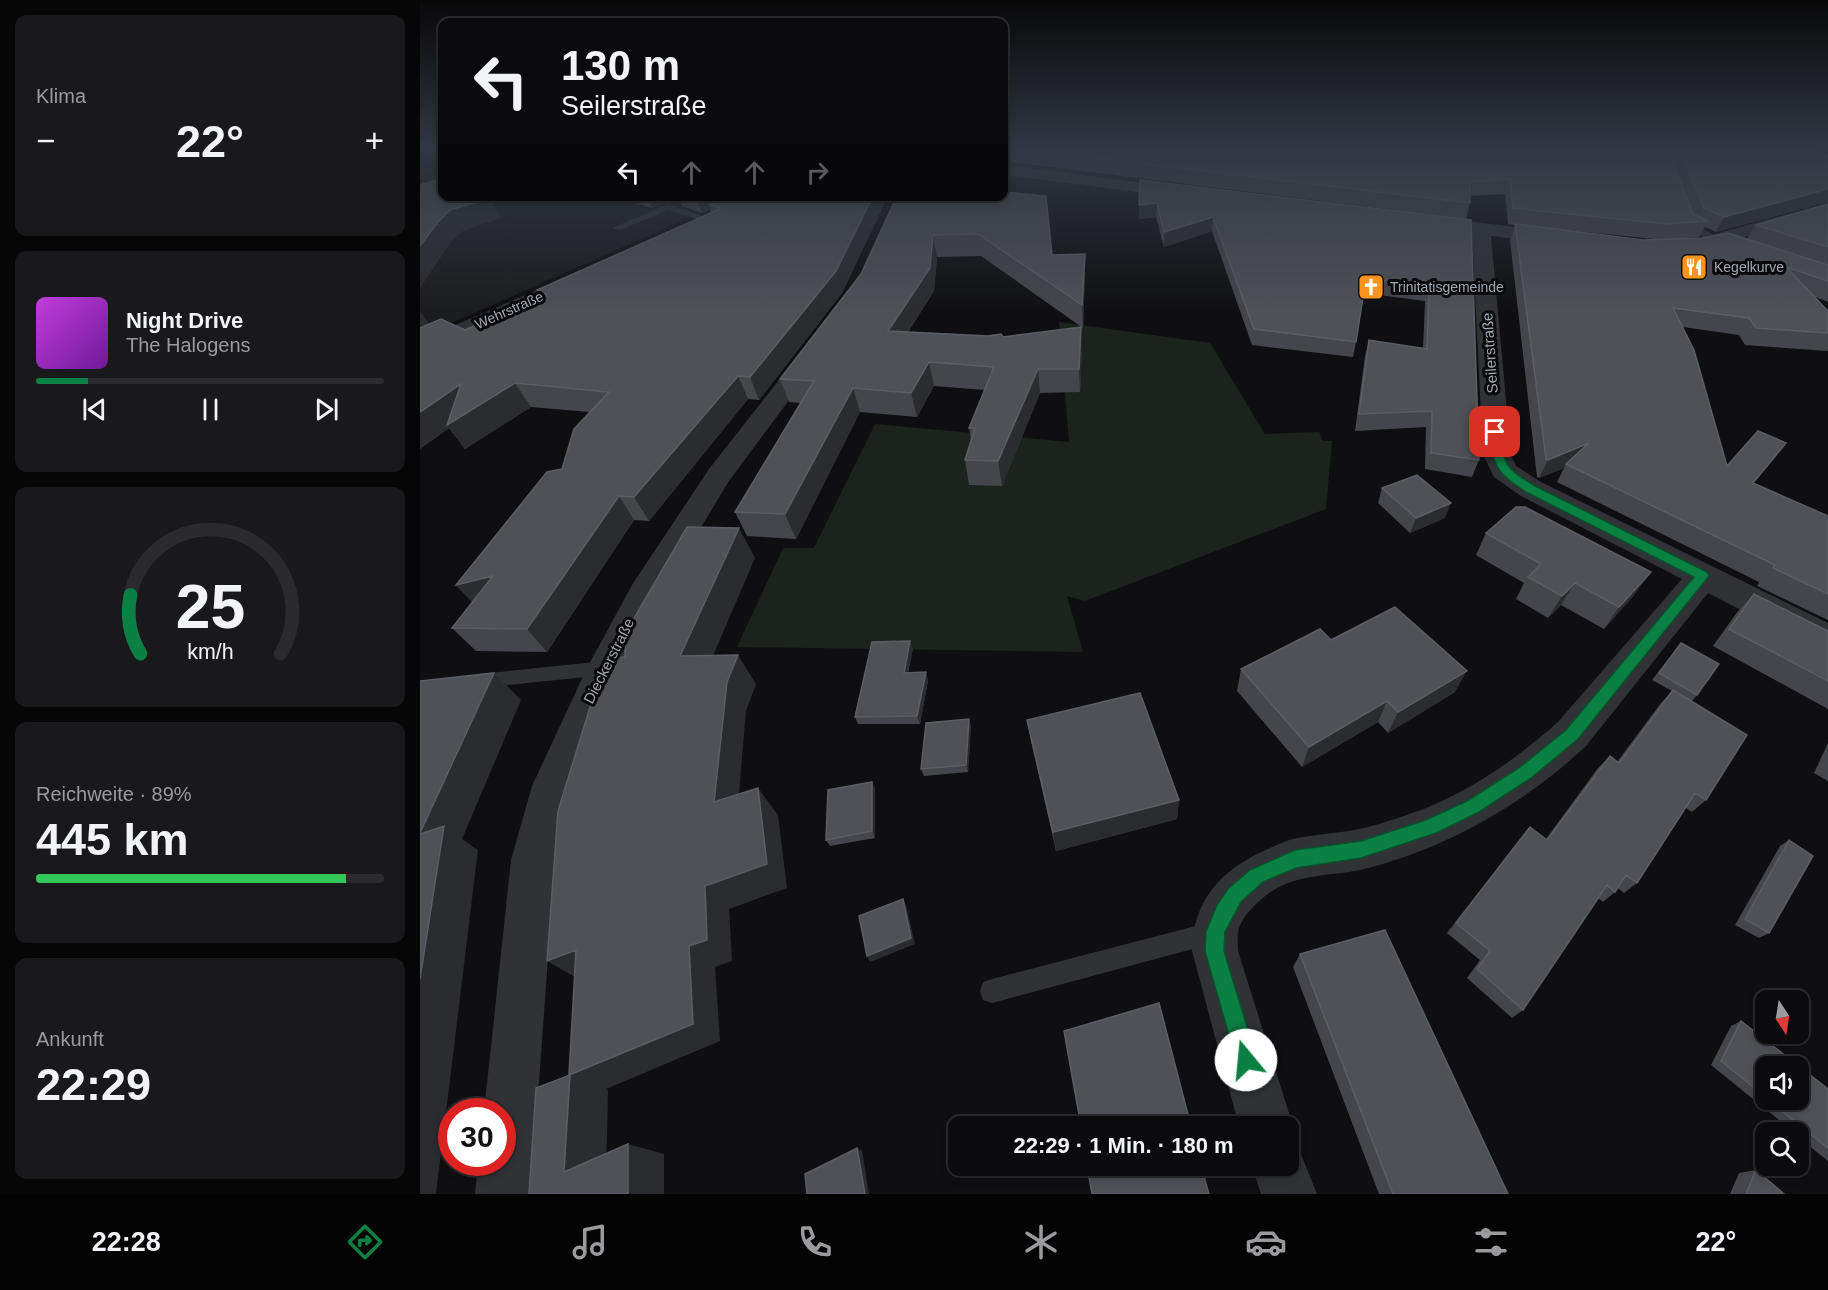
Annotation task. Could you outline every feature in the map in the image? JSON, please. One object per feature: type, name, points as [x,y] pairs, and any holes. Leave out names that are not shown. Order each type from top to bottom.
[{"type":"street","points":[[1672,248],[1720,240],[1828,208]]},
{"type":"street","points":[[682,232],[730,210]]},
{"type":"street","points":[[1413,221],[1576,240]]},
{"type":"street","name":"Seilerstraße","points":[[1481,229],[1497,455],[1500,465],[1510,476],[1531,489],[1828,639]]},
{"type":"street","points":[[1720,240],[1751,249]]},
{"type":"street","name":"Wehrstraße","points":[[420,349],[598,270]]},
{"type":"street","name":"Dieckerstraße","points":[[503,1194],[532,861],[552,786],[605,668],[644,594],[692,515],[830,328]]},
{"type":"street","points":[[1263,1116],[1215,951],[1215,932],[1224,911],[1234,896],[1257,876],[1295,859],[1361,849],[1430,827],[1469,809],[1525,773],[1572,734],[1703,576]]},
{"type":"street","points":[[1283,1176],[1289,1194]]},
{"type":"lane","points":[[617,228],[681,202]]},
{"type":"lane","points":[[668,207],[709,220]]},
{"type":"lane","points":[[1683,210],[1690,227],[1720,240]]},
{"type":"lane","points":[[466,683],[605,668]]},
{"type":"lane","points":[[992,992],[1215,932]]},
{"type":"shaded area","points":[[420,202],[725,202],[420,337]]},
{"type":"shaded area","points":[[1059,322],[1210,343],[1265,434],[1319,432],[1323,441],[1332,441],[1326,509],[1085,601],[1067,596],[1083,652],[737,647],[783,548],[814,548],[875,424],[1069,442]]},
{"type":"building","points":[[420,202],[478,202],[450,210],[420,246]]},
{"type":"building","points":[[716,202],[870,202],[836,271],[750,377],[738,376],[634,497],[619,496],[527,629],[452,628],[493,576],[456,585],[547,472],[562,469],[574,429],[609,392],[515,383],[447,425],[461,384],[420,412],[420,328],[441,319],[465,330],[546,294],[537,290],[722,208],[709,205]]},
{"type":"building","points":[[894,202],[1047,202],[1052,255],[1085,254],[1082,305],[978,234],[933,235],[930,268],[888,331],[988,336],[1001,334],[1003,337],[1081,327],[1079,369],[1038,369],[998,461],[965,460],[975,428],[969,428],[994,367],[929,362],[911,393],[853,388],[785,514],[735,512],[814,381],[780,379],[861,274]]},
{"type":"building","points":[[1139,202],[1320,202],[1471,220],[1479,460],[1431,453],[1432,411],[1359,414],[1369,340],[1427,349],[1429,286],[1366,278],[1356,342],[1254,329],[1213,217],[1164,232],[1157,203],[1139,205]]},
{"type":"building","points":[[1512,202],[1688,202],[1693,214],[1708,221],[1667,224],[1513,208]]},
{"type":"building","points":[[1701,202],[1781,202],[1724,217],[1704,208]]},
{"type":"building","points":[[1828,204],[1828,247],[1756,225]]},
{"type":"building","points":[[1515,224],[1643,240],[1702,238],[1728,233],[1828,265],[1828,281],[1786,267],[1828,311],[1828,333],[1756,328],[1749,318],[1673,308],[1694,350],[1727,466],[1758,431],[1786,443],[1753,483],[1828,516],[1828,594],[1773,568],[1775,565],[1566,464],[1589,443],[1546,459]]},
{"type":"building","points":[[1417,475],[1451,503],[1416,518],[1382,488]]},
{"type":"building","points":[[1516,507],[1525,507],[1651,572],[1619,607],[1575,583],[1562,596],[1528,577],[1541,564],[1486,533]]},
{"type":"building","points":[[687,527],[739,528],[680,656],[738,655],[727,682],[714,802],[758,788],[767,864],[705,886],[707,940],[689,946],[693,1024],[569,1075],[576,950],[547,961],[558,811],[595,691],[612,658],[625,657],[625,634]]},
{"type":"building","points":[[1754,594],[1828,631],[1828,681],[1729,629]]},
{"type":"building","points":[[1395,607],[1467,671],[1398,712],[1387,701],[1309,747],[1241,669],[1320,629],[1331,640]]},
{"type":"building","points":[[910,641],[904,673],[926,672],[917,716],[855,717],[872,642]]},
{"type":"building","points":[[1681,643],[1719,664],[1697,695],[1659,673]]},
{"type":"building","points":[[494,673],[420,833],[420,681]]},
{"type":"building","points":[[1673,690],[1747,735],[1706,800],[1695,793],[1637,883],[1626,875],[1615,892],[1607,885],[1523,1010],[1477,969],[1490,951],[1456,923],[1530,827],[1547,840],[1610,756],[1619,763]]},
{"type":"building","points":[[1140,693],[1179,800],[1053,832],[1027,720]]},
{"type":"building","points":[[969,719],[966,765],[921,769],[926,723]]},
{"type":"building","points":[[872,782],[872,831],[826,840],[828,790]]},
{"type":"building","points":[[444,826],[420,979],[420,834]]},
{"type":"building","points":[[1789,840],[1813,856],[1769,933],[1745,919]]},
{"type":"building","points":[[903,899],[911,938],[867,956],[859,916]]},
{"type":"building","points":[[1385,930],[1508,1194],[1393,1194],[1300,954]]},
{"type":"building","points":[[1159,1003],[1188,1116],[1079,1116],[1064,1031]]},
{"type":"building","points":[[1741,1021],[1755,1032],[1755,1044],[1770,1044],[1786,1056],[1755,1056],[1755,1088],[1721,1061]]},
{"type":"building","points":[[1809,1074],[1828,1089],[1828,1148],[1809,1133],[1809,1122],[1796,1122],[1780,1110],[1809,1110]]},
{"type":"building","points":[[570,1075],[564,1172],[628,1144],[628,1194],[529,1194],[536,1088]]},
{"type":"building","points":[[857,1148],[865,1194],[807,1194],[805,1174]]},
{"type":"building","points":[[1755,1172],[1755,1176],[1763,1176],[1784,1194],[1746,1194]]},
{"type":"building","points":[[1089,1176],[1204,1176],[1209,1194],[1092,1194]]},
{"type":"place","name":"Kegelkurve","points":[[1694,267]]},
{"type":"place","name":"Trinitatisgemeinde","points":[[1371,287]]},
{"type":"route","points":[[1246,1060],[1215,951],[1215,932],[1224,911],[1246,883],[1295,859],[1361,849],[1430,827],[1460,814],[1525,773],[1572,734],[1703,576],[1531,489],[1510,476],[1498,460],[1495,432]]}]
